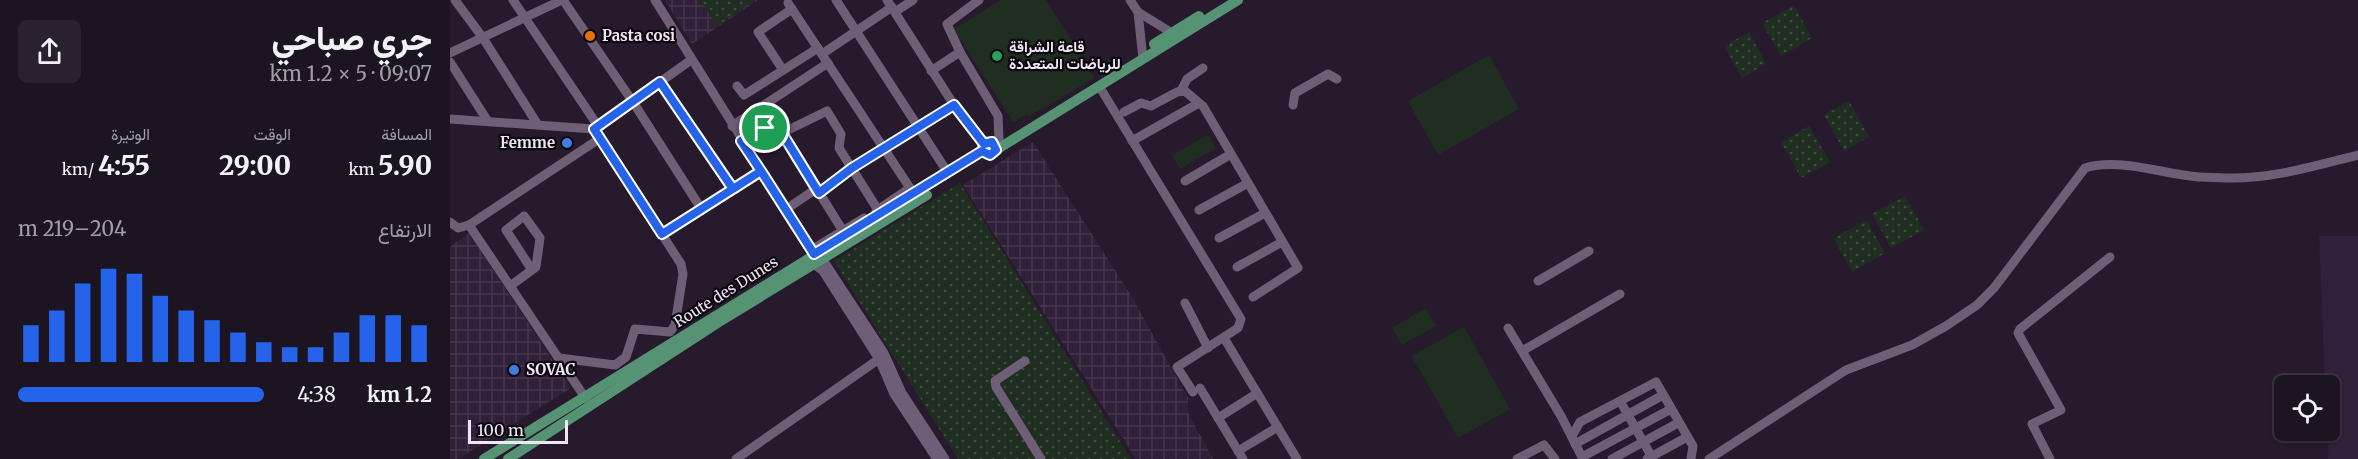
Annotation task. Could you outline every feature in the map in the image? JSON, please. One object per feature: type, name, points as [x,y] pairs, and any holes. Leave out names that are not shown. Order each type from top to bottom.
[{"type":"main road","name":"Route des Dunes","points":[[484,459],[586,399],[991,147],[1099,86],[1172,33],[1225,0]]},
{"type":"main road","name":"Route des Dunes","points":[[508,459],[719,322],[912,192],[948,173],[1238,0]]},
{"type":"street","points":[[455,0],[483,38],[538,125]]},
{"type":"street","points":[[513,0],[681,264],[683,274],[673,329],[670,332],[635,329],[626,357],[615,365],[559,358]]},
{"type":"street","points":[[450,53],[562,0],[633,102],[702,210]]},
{"type":"street","points":[[655,0],[785,210],[884,353],[902,393],[945,459]]},
{"type":"street","points":[[836,0],[948,173]]},
{"type":"street","points":[[737,86],[744,95],[783,70],[855,32],[891,6],[913,0]]},
{"type":"street","points":[[979,0],[947,24],[960,52],[998,116],[991,147]]},
{"type":"street","points":[[1131,0],[1138,12],[1142,56]]},
{"type":"street","points":[[783,70],[758,32],[790,6],[912,192],[843,231],[816,257]]},
{"type":"street","points":[[891,6],[954,105],[991,147]]},
{"type":"street","points":[[1138,12],[1172,33]]},
{"type":"street","points":[[931,71],[960,52]]},
{"type":"street","points":[[450,119],[596,128],[691,60]]},
{"type":"street","points":[[450,62],[488,120]]},
{"type":"street","points":[[732,126],[828,63]]},
{"type":"street","points":[[1181,92],[1186,79],[1203,68]]},
{"type":"street","points":[[1293,105],[1295,93],[1328,74],[1337,79]]},
{"type":"street","points":[[660,82],[733,189]]},
{"type":"street","points":[[1099,86],[1239,313],[1241,325],[1177,367],[1218,418],[1241,455],[1278,427]]},
{"type":"street","points":[[1124,112],[1139,99],[1151,106],[1169,91],[1193,96],[1199,103],[1298,268],[1252,297]]},
{"type":"street","points":[[1132,141],[1199,103]]},
{"type":"street","points":[[785,210],[954,105]]},
{"type":"street","points":[[741,141],[765,128],[775,134],[782,133],[827,111],[841,134],[839,148],[878,210]]},
{"type":"street","points":[[782,133],[843,231]]},
{"type":"street","points":[[450,222],[458,228],[469,225],[599,138]]},
{"type":"street","points":[[1185,181],[1231,154]]},
{"type":"street","points":[[1708,459],[1846,370],[1912,345],[1977,305],[1994,288],[2085,168],[2111,165],[2193,177],[2230,178],[2278,175],[2358,155]]},
{"type":"street","points":[[662,234],[761,171]]},
{"type":"street","points":[[1199,210],[1248,183]]},
{"type":"street","points":[[1219,238],[1265,213]]},
{"type":"street","points":[[510,286],[532,270],[536,267],[540,238],[524,216],[506,230],[532,270]]},
{"type":"street","points":[[469,225],[586,399]]},
{"type":"street","points":[[1237,267],[1282,242]]},
{"type":"street","points":[[1538,281],[1589,251]]},
{"type":"street","points":[[816,257],[823,272],[879,359],[894,394],[937,459]]},
{"type":"street","points":[[2050,459],[2032,424],[2061,410],[2018,333],[2020,328],[2110,257]]},
{"type":"street","points":[[1522,351],[1620,294]]},
{"type":"street","points":[[1185,303],[1208,348]]},
{"type":"street","points":[[1508,328],[1583,458],[1671,409]]},
{"type":"street","points":[[1224,338],[1298,459]]},
{"type":"street","points":[[736,459],[879,359]]},
{"type":"street","points":[[1025,362],[995,381],[996,387],[1041,459]]},
{"type":"street","points":[[1574,440],[1580,422],[1656,382],[1693,446],[1691,459]]},
{"type":"street","points":[[1218,418],[1257,394]]},
{"type":"street","points":[[1574,440],[1628,415],[1663,395]]},
{"type":"street","points":[[1620,401],[1650,458],[1687,437]]},
{"type":"street","points":[[1612,459],[1678,423]]},
{"type":"street","points":[[1517,459],[1544,445],[1555,459]]},
{"type":"shaded area","points":[[665,0],[758,0],[692,44]]},
{"type":"shaded area","points":[[1033,142],[1132,297],[1188,398],[1187,411],[1213,459],[1136,459],[963,185]]},
{"type":"shaded area","points":[[469,233],[571,388],[458,459],[450,459],[450,247]]},
{"type":"shaded area","points":[[2319,236],[2358,236],[2358,459],[2328,459],[2328,441],[2340,441],[2340,375],[2325,375]]},
{"type":"green space","points":[[700,0],[755,0],[717,26]]},
{"type":"green space","points":[[1001,0],[1046,0],[1095,78],[1028,117],[1027,114],[1013,122],[954,29]]},
{"type":"green space","points":[[1794,5],[1812,38],[1781,56],[1762,23]]},
{"type":"green space","points":[[1749,32],[1766,64],[1742,78],[1724,46]]},
{"type":"green space","points":[[1489,55],[1519,109],[1438,155],[1408,101]]},
{"type":"green space","points":[[1849,101],[1869,137],[1844,151],[1824,115]]},
{"type":"green space","points":[[1809,126],[1830,162],[1801,178],[1781,142]]},
{"type":"green space","points":[[1208,135],[1216,148],[1180,169],[1172,155]]},
{"type":"green space","points":[[960,183],[1131,459],[958,459],[834,261]]},
{"type":"green space","points":[[1905,196],[1924,230],[1891,248],[1872,214]]},
{"type":"green space","points":[[1866,220],[1885,253],[1852,272],[1834,238]]},
{"type":"green space","points":[[1426,308],[1436,326],[1402,345],[1392,328]]},
{"type":"green space","points":[[1464,327],[1510,409],[1458,438],[1412,356]]},
{"type":"place","name":"Pasta cosi","points":[[590,36]]},
{"type":"place","name":"قاعة الشراقة للرياضات المتعددة","points":[[997,56]]},
{"type":"place","name":"Femme","points":[[567,143]]},
{"type":"place","name":"SOVAC","points":[[514,370]]},
{"type":"route","points":[[765,128],[741,141],[761,171],[702,210],[662,234],[594,129],[660,82],[733,189],[761,171],[814,254],[982,151],[990,155],[996,150],[992,142],[987,141],[984,144],[954,105],[852,168],[819,193],[782,133],[775,134],[765,128]]}]
